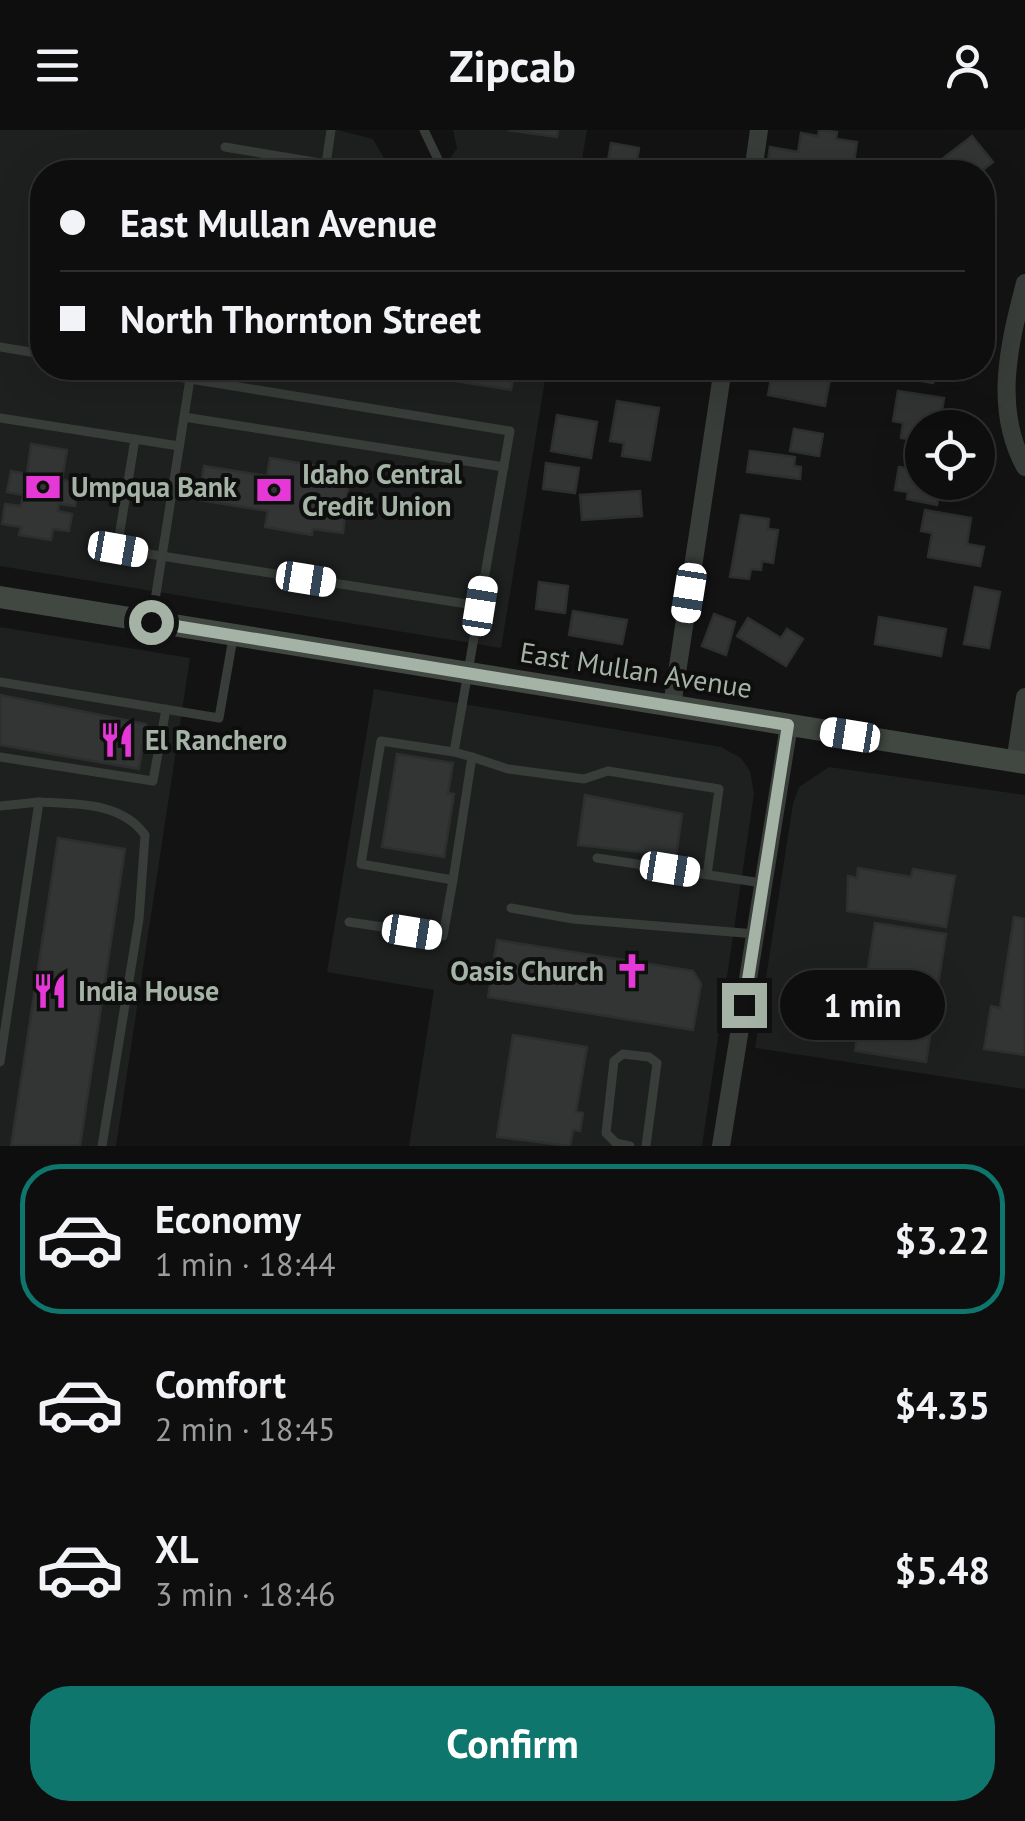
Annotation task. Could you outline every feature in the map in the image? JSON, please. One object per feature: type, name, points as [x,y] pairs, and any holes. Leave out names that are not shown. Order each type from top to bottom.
[{"type":"main road","name":"East Mullan Avenue","points":[[0,597],[1020,762]]},
{"type":"street","points":[[755,160],[759,130]]},
{"type":"street","points":[[1025,284],[1005,379],[1012,432],[1025,468]]},
{"type":"street","points":[[672,706],[721,380]]},
{"type":"street","points":[[1020,762],[1025,697]]},
{"type":"street","points":[[721,1146],[788,725]]},
{"type":"lane","points":[[327,160],[331,130]]},
{"type":"lane","points":[[424,130],[438,160]]},
{"type":"lane","points":[[225,147],[302,160]]},
{"type":"lane","points":[[0,347],[30,352]]},
{"type":"lane","points":[[151,622],[190,380]]},
{"type":"lane","points":[[196,380],[510,431],[454,752]]},
{"type":"lane","points":[[184,417],[504,468]]},
{"type":"lane","points":[[0,418],[179,446]]},
{"type":"lane","points":[[135,439],[118,549],[480,606]]},
{"type":"lane","points":[[0,682],[219,718],[233,635]]},
{"type":"lane","points":[[0,757],[153,780],[166,710]]},
{"type":"lane","points":[[452,880],[361,864],[380,741],[454,752],[527,771],[584,778],[608,771],[719,789],[707,875]]},
{"type":"lane","points":[[349,922],[442,936],[472,756]]},
{"type":"lane","points":[[0,806],[39,802],[81,804],[122,814],[145,836],[139,919],[102,1146]]},
{"type":"lane","points":[[0,1062],[39,802]]},
{"type":"lane","points":[[597,858],[764,883]]},
{"type":"lane","points":[[510,908],[573,919],[756,934]]},
{"type":"lane","points":[[630,1146],[616,1144],[606,1133],[614,1061],[623,1054],[650,1057],[657,1063],[646,1146]]},
{"type":"shaded area","points":[[0,130],[337,130],[373,139],[385,160],[30,160],[30,380],[545,380],[501,648],[0,566]]},
{"type":"shaded area","points":[[453,130],[587,130],[582,160],[450,160],[457,148]]},
{"type":"shaded area","points":[[0,627],[190,658],[116,1146],[0,1146]]},
{"type":"shaded area","points":[[374,689],[721,747],[741,758],[750,771],[754,794],[702,1146],[409,1146],[434,990],[327,972]]},
{"type":"shaded area","points":[[829,767],[1025,795],[1025,1089],[755,1048],[793,804],[799,787]]},
{"type":"building","points":[[508,130],[558,130],[557,137]]},
{"type":"building","points":[[819,130],[837,132],[836,139],[857,142],[854,160],[768,160],[770,147],[798,152],[801,133],[818,136]]},
{"type":"building","points":[[972,136],[991,160],[941,160]]},
{"type":"building","points":[[611,143],[639,148],[637,160],[608,160]]},
{"type":"building","points":[[448,380],[513,380],[511,390]]},
{"type":"building","points":[[771,380],[830,380],[825,406],[768,395]]},
{"type":"building","points":[[898,391],[944,398],[942,410],[905,410],[905,439],[901,438],[903,423],[893,421]]},
{"type":"building","points":[[617,401],[659,408],[650,460],[622,456],[624,443],[610,441]]},
{"type":"building","points":[[557,415],[597,422],[591,458],[551,451]]},
{"type":"building","points":[[794,429],[823,434],[819,456],[790,451]]},
{"type":"building","name":"Umpqua Bank","points":[[31,444],[67,450],[62,480],[79,482],[75,506],[59,504],[58,511],[72,514],[69,531],[53,529],[51,540],[19,535],[21,527],[2,524],[5,504],[21,506],[23,495],[7,492],[11,471],[27,474]]},
{"type":"building","points":[[750,451],[795,457],[794,466],[801,467],[800,479],[747,472]]},
{"type":"building","name":"Idaho Central Credit Union","points":[[270,458],[339,470],[338,478],[349,480],[343,533],[313,529],[312,535],[265,527],[268,511],[199,500],[204,466],[267,476]]},
{"type":"building","points":[[546,463],[579,468],[575,493],[543,489]]},
{"type":"building","points":[[899,467],[905,468],[905,492],[895,490]]},
{"type":"building","points":[[640,491],[642,516],[582,520],[580,495]]},
{"type":"building","points":[[912,500],[938,500],[937,505]]},
{"type":"building","points":[[925,510],[971,518],[967,544],[984,547],[980,566],[928,557],[932,533],[921,531]]},
{"type":"building","points":[[741,515],[769,519],[768,529],[778,530],[773,563],[762,561],[761,570],[751,569],[749,579],[730,577]]},
{"type":"building","points":[[539,582],[568,586],[565,613],[536,609]]},
{"type":"building","points":[[975,587],[1000,592],[989,648],[964,644]]},
{"type":"building","points":[[573,611],[627,620],[622,644],[569,635]]},
{"type":"building","points":[[714,614],[735,622],[726,655],[702,646]]},
{"type":"building","points":[[879,617],[946,629],[941,656],[875,644]]},
{"type":"building","points":[[748,618],[781,638],[787,629],[803,639],[786,666],[737,636]]},
{"type":"building","points":[[0,695],[146,724],[139,769],[0,745]]},
{"type":"building","points":[[397,754],[453,763],[448,793],[454,794],[444,857],[382,847]]},
{"type":"building","points":[[585,795],[682,814],[676,856],[578,845]]},
{"type":"building","points":[[58,838],[125,849],[80,1146],[11,1146]]},
{"type":"building","points":[[858,868],[911,877],[913,869],[955,876],[946,927],[847,911],[848,876],[857,878]]},
{"type":"building","points":[[1014,917],[1025,919],[1025,1055],[984,1049],[991,1006],[1000,1008]]},
{"type":"building","points":[[875,923],[946,934],[926,1062],[855,1051]]},
{"type":"building","points":[[497,940],[693,971],[701,984],[693,1030],[488,997]]},
{"type":"building","points":[[513,1035],[587,1047],[576,1112],[583,1113],[580,1131],[573,1130],[570,1146],[497,1137]]},
{"type":"place","name":"Umpqua Bank","points":[[43,487]]},
{"type":"place","name":"Idaho Central Credit Union","points":[[274,490]]},
{"type":"place","name":"El Ranchero","points":[[117,740]]},
{"type":"place","name":"Oasis Church","points":[[632,971]]},
{"type":"place","name":"India House","points":[[50,991]]},
{"type":"route","points":[[151,622],[788,725],[744,1005]]}]
